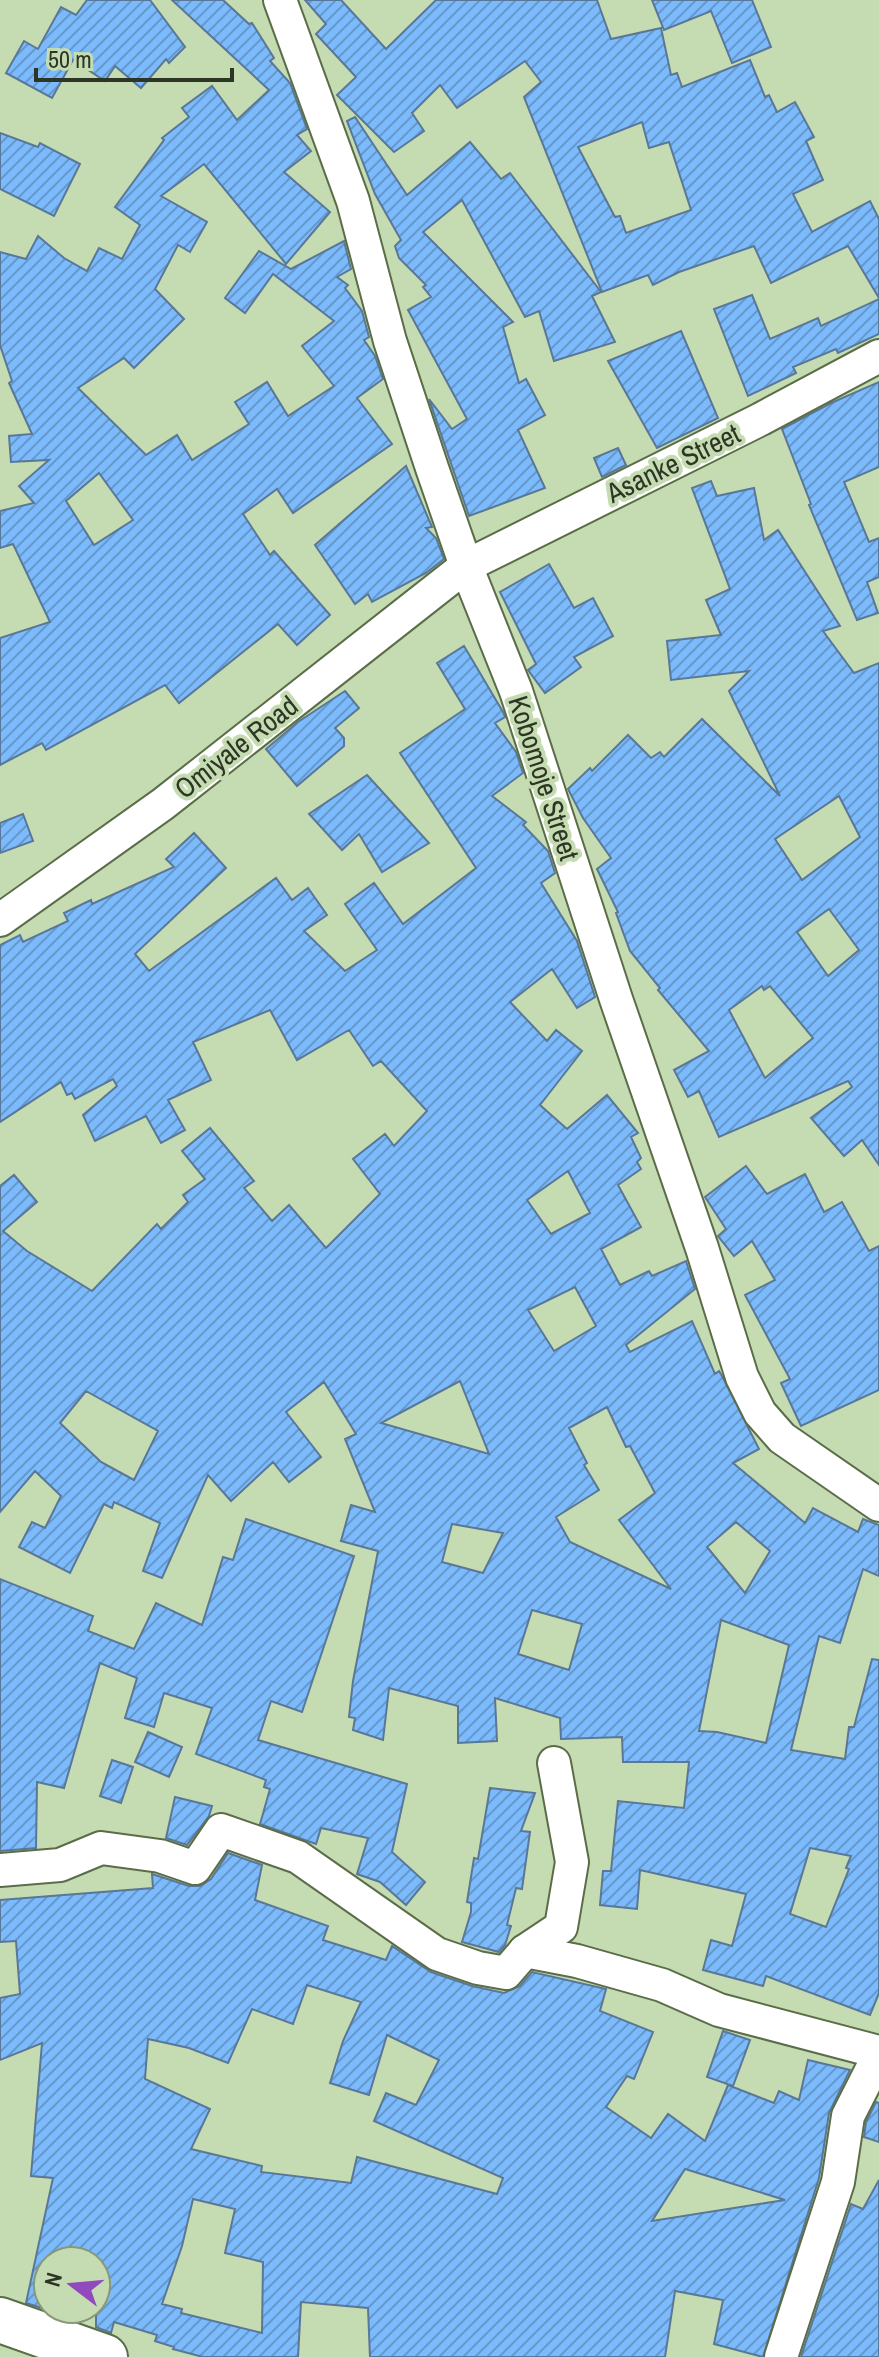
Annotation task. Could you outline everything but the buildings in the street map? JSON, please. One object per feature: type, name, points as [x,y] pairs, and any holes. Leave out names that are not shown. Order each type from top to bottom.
[{"type":"highway","points":[[0,2320],[105,2357]]},
{"type":"highway","points":[[0,2349],[23,2357]]},
{"type":"street","name":"Kobomoje Street","points":[[280,0],[353,201],[390,341],[466,566],[516,691],[742,1377],[760,1413],[782,1438],[879,1505]]},
{"type":"street","name":"Asanke Street","points":[[466,566],[761,419],[879,356]]},
{"type":"street","name":"Omiyale Road","points":[[0,920],[163,804],[466,566]]},
{"type":"street","points":[[0,1870],[60,1865],[101,1848],[160,1856],[195,1868],[221,1830],[298,1857],[437,1954],[478,1968],[506,1973],[525,1951],[561,1927],[572,1862],[554,1763]]},
{"type":"street","points":[[525,1951],[662,1985],[719,2010],[879,2054],[848,2116],[838,2182],[781,2357]]}]
